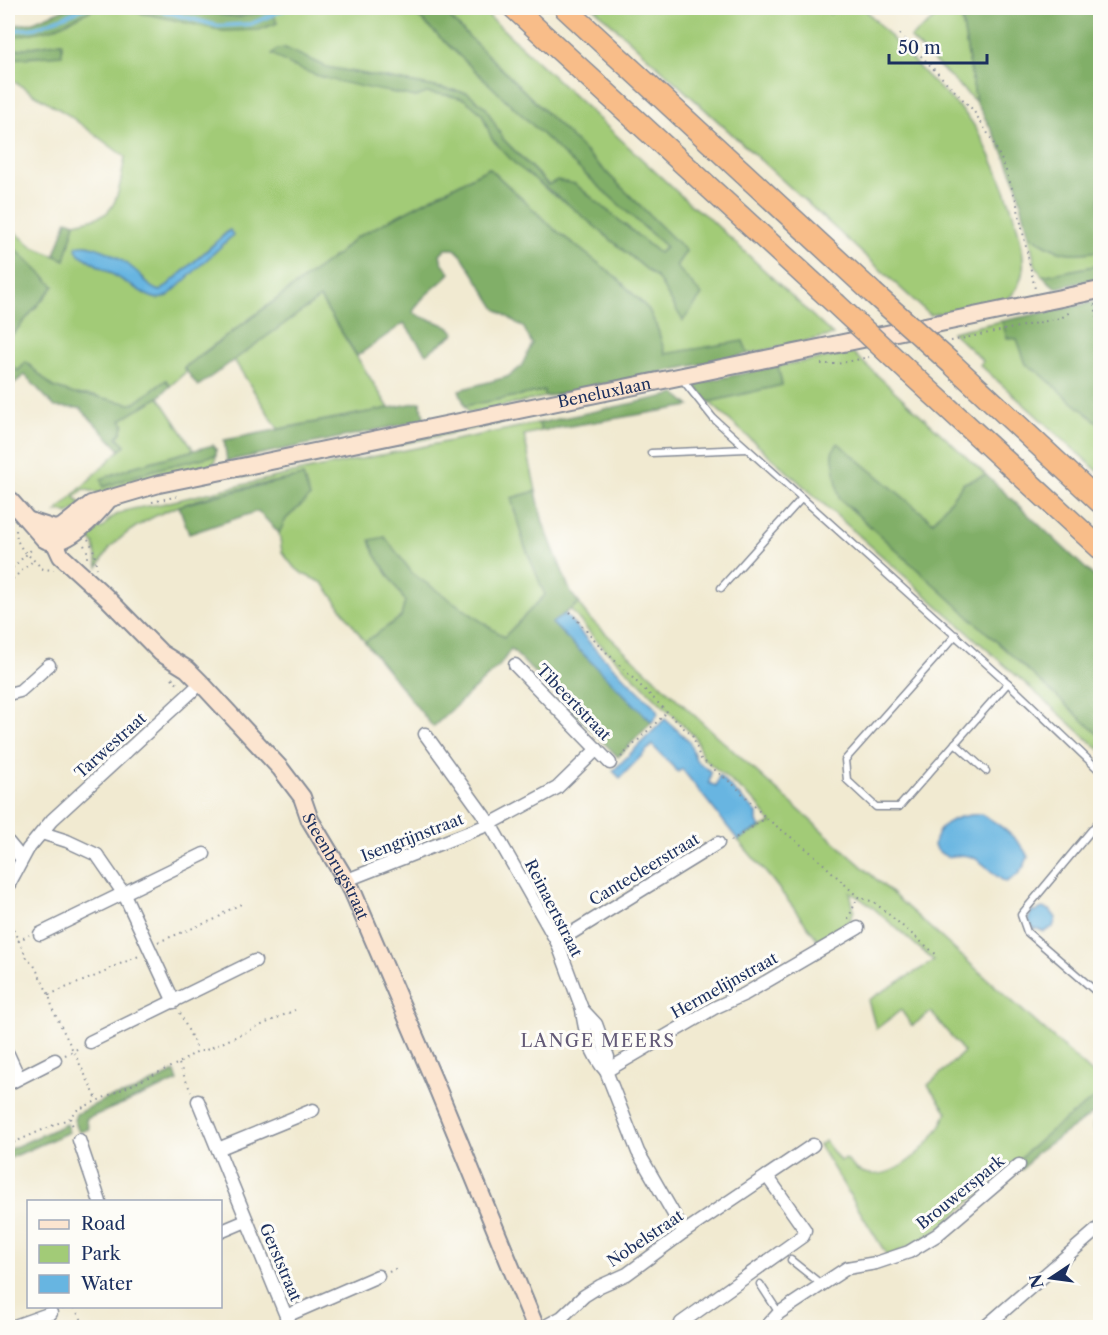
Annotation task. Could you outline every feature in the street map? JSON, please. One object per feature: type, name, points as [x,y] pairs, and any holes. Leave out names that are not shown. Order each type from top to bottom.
[{"type":"highway","points":[[514,8],[1101,548]]},
{"type":"highway","points":[[565,8],[1101,502]]},
{"type":"street","name":"Beneluxlaan","points":[[54,535],[66,538],[80,529],[109,499],[159,484],[1037,304],[1097,295]]},
{"type":"street","name":"Steenbrugstraat","points":[[8,498],[47,541],[54,535],[61,556],[107,598],[161,653],[187,669],[201,683],[280,768],[302,797],[310,820],[347,880],[438,1090],[536,1328]]},
{"type":"street","points":[[8,694],[20,691],[49,665]]},
{"type":"street","name":"Tibeertstraat","points":[[515,665],[610,763]]},
{"type":"street","name":"Tarwestraat","points":[[8,886],[28,849],[52,820],[201,683]]},
{"type":"street","name":"Isengrijnstraat","points":[[425,734],[490,824]]},
{"type":"street","name":"Isengrijnstraat","points":[[347,880],[490,824],[557,788],[597,749]]},
{"type":"street","name":"Reinaertstraat","points":[[490,824],[556,942],[582,1009],[596,1024],[608,1057],[606,1071],[638,1152],[684,1232]]},
{"type":"street","points":[[42,833],[67,841],[97,855],[124,894],[174,1002]]},
{"type":"street","points":[[8,842],[22,860]]},
{"type":"street","name":"Cantecleerstraat","points":[[556,942],[718,843]]},
{"type":"street","points":[[40,934],[204,854]]},
{"type":"street","name":"Hermelijnstraat","points":[[606,1071],[714,1008],[745,994],[852,931]]},
{"type":"street","points":[[90,1042],[255,962]]},
{"type":"street","points":[[8,1054],[13,1081],[55,1060]]},
{"type":"street","name":"Gerststraat","points":[[198,1101],[288,1322],[378,1276]]},
{"type":"street","points":[[218,1149],[313,1110]]},
{"type":"street","points":[[79,1140],[99,1200]]},
{"type":"street","name":"Nobelstraat","points":[[542,1328],[562,1317],[584,1296],[627,1274],[684,1232],[813,1145]]},
{"type":"street","name":"Brouwerspark","points":[[769,1328],[768,1324],[779,1313],[847,1268],[876,1263],[909,1252],[937,1235],[1019,1165]]},
{"type":"street","points":[[681,1323],[803,1236],[805,1230],[767,1176]]},
{"type":"street","name":"Gerststraat","points":[[222,1231],[246,1221]]},
{"type":"street","points":[[987,1327],[1101,1227]]},
{"type":"street","points":[[9,1328],[51,1313]]},
{"type":"lane","points":[[679,377],[713,418],[956,635],[1101,771]]},
{"type":"lane","points":[[651,453],[748,449]]},
{"type":"lane","points":[[721,588],[802,498]]},
{"type":"lane","points":[[956,635],[845,760],[847,780],[876,807],[899,807],[1008,683]]},
{"type":"lane","points":[[955,743],[986,771]]},
{"type":"lane","points":[[1101,820],[1021,915],[1027,932],[1101,995]]},
{"type":"lane","points":[[791,1260],[821,1285]]},
{"type":"lane","points":[[760,1284],[779,1313]]},
{"type":"path","points":[[900,34],[973,110],[992,140],[1004,165],[1016,200],[1037,304]]},
{"type":"path","points":[[1097,295],[1101,337]]},
{"type":"path","points":[[8,572],[35,549],[41,555]]},
{"type":"path","points":[[8,583],[34,560]]},
{"type":"path","points":[[570,612],[601,647],[693,737],[699,757],[735,786],[766,818],[813,854],[858,897],[874,902],[938,956]]},
{"type":"path","points":[[610,763],[615,763],[667,712]]},
{"type":"path","points":[[735,838],[766,818]]},
{"type":"path","points":[[852,931],[847,922],[858,897]]},
{"type":"path","points":[[8,919],[27,958],[34,965],[73,1052],[98,1099]]},
{"type":"path","points":[[174,1002],[198,1051]]},
{"type":"path","points":[[8,1145],[70,1118],[75,1111],[179,1063],[198,1051],[204,1051],[294,1010]]},
{"type":"path","points":[[55,1060],[90,1042]]},
{"type":"path","points":[[179,1063],[192,1095],[198,1101]]},
{"type":"path","points":[[8,1178],[8,1183]]},
{"type":"path","points":[[75,1308],[87,1328]]},
{"type":"green space","points":[[66,8],[96,8],[52,29],[8,38],[8,26],[31,23]]},
{"type":"green space","points":[[96,8],[122,8],[144,14],[259,30],[277,23],[272,9],[234,16],[196,8],[409,8],[564,155],[666,247],[659,253],[575,184],[549,185],[503,139],[486,108],[468,93],[326,67],[285,48],[289,65],[321,77],[416,97],[427,92],[464,99],[482,114],[492,139],[548,191],[569,205],[658,279],[683,320],[676,266],[686,251],[440,8],[480,8],[833,335],[748,354],[743,341],[665,354],[649,310],[616,277],[553,228],[489,168],[355,238],[339,253],[184,367],[187,371],[170,386],[166,380],[135,403],[130,404],[74,394],[53,387],[26,362],[18,371],[8,362],[11,354],[8,350],[8,340],[54,286],[8,242],[8,226],[33,247],[65,260],[75,223],[103,215],[113,205],[119,189],[125,157],[67,114],[8,78],[8,59],[41,57],[62,42],[8,51],[8,38]],"holes":[[[229,230],[233,235],[168,296],[160,298],[147,295],[79,254],[77,246],[89,245],[143,277],[150,287],[161,291]]]},
{"type":"green space","points":[[122,8],[196,8],[240,17],[272,9],[277,23],[259,30],[222,31]]},
{"type":"green space","points":[[409,8],[440,8],[686,251],[676,266],[702,295],[683,321],[658,279],[569,205],[516,165],[492,139],[482,114],[464,99],[427,93],[416,97],[341,82],[305,71],[272,54],[277,49],[285,48],[326,67],[468,93],[486,108],[503,139],[548,185],[557,180],[575,184],[659,253],[666,247],[564,155]]},
{"type":"green space","points":[[594,8],[824,8],[830,14],[835,8],[864,8],[968,117],[977,130],[996,168],[1019,236],[1023,270],[1015,291],[1005,300],[930,315]]},
{"type":"green space","points":[[948,8],[960,8],[976,102],[910,38]]},
{"type":"green space","points":[[960,8],[1100,8],[1100,251],[1063,252],[1029,235],[1016,183],[1000,145],[976,102]]},
{"type":"green space","points":[[62,42],[62,55],[8,59],[8,51]]},
{"type":"green space","points":[[489,168],[553,228],[616,277],[649,310],[665,354],[743,341],[748,354],[545,397],[544,391],[465,406],[459,390],[507,377],[521,367],[532,344],[524,328],[496,309],[462,256],[455,249],[445,249],[440,254],[442,263],[450,273],[420,301],[413,312],[446,326],[455,333],[426,354],[404,323],[357,356],[320,298],[198,386],[184,368],[339,253],[355,238]]},
{"type":"green space","points":[[67,220],[75,223],[65,260],[55,255]]},
{"type":"green space","points":[[1029,235],[1063,252],[1100,251],[1100,265],[1042,276],[1035,264]]},
{"type":"green space","points":[[8,242],[54,286],[8,340]]},
{"type":"green space","points":[[1100,265],[1100,278],[1056,288],[1042,276]]},
{"type":"green space","points":[[320,298],[389,408],[278,429],[234,360]]},
{"type":"green space","points":[[1100,301],[1100,424],[1026,364],[1017,339],[1007,338],[1002,321]]},
{"type":"green space","points":[[1002,321],[1007,337],[1017,338],[1026,364],[1100,424],[1100,473],[980,365],[983,361],[952,332]]},
{"type":"green space","points":[[853,353],[986,475],[964,483],[933,522],[838,443],[1100,736],[1100,750],[709,402],[782,385],[778,366]]},
{"type":"green space","points":[[8,362],[18,371],[26,362],[53,387],[74,394],[130,404],[135,403],[166,380],[170,386],[159,397],[121,420],[124,424],[117,437],[125,445],[120,450],[80,408],[55,407],[25,375],[13,384],[8,379]]},
{"type":"green space","points":[[778,366],[782,385],[709,402],[693,384]]},
{"type":"green space","points":[[544,391],[545,397],[469,413],[465,406]]},
{"type":"green space","points":[[676,394],[690,406],[541,431],[539,423]]},
{"type":"green space","points":[[159,397],[194,450],[132,467],[102,479],[103,487],[157,469],[216,455],[215,462],[211,465],[130,483],[98,493],[84,489],[75,497],[82,506],[68,514],[62,511],[56,512],[125,445],[117,437],[120,420]]},
{"type":"green space","points":[[420,402],[425,420],[227,461],[224,440]]},
{"type":"green space","points":[[500,419],[502,423],[243,477],[243,472]]},
{"type":"green space","points":[[539,423],[541,431],[524,435],[536,491],[512,498],[524,544],[545,595],[504,637],[413,574],[384,537],[375,554],[405,601],[401,617],[365,642],[323,583],[303,574],[282,552],[279,533],[286,519],[310,497],[303,476],[203,498],[155,516],[114,544],[98,567],[94,544],[89,538],[113,517],[129,510],[302,471]]},
{"type":"green space","points":[[838,443],[933,522],[964,483],[986,475],[1100,582],[1100,736],[839,498],[832,452]]},
{"type":"green space","points":[[213,445],[216,455],[157,469],[103,487],[101,479],[132,467]]},
{"type":"green space","points":[[303,476],[310,497],[286,519],[279,533],[258,511],[189,534],[179,506]]},
{"type":"green space","points":[[536,491],[543,523],[571,593],[579,603],[552,623],[652,722],[618,757],[511,649],[500,665],[433,727],[365,642],[401,617],[405,601],[375,554],[370,540],[385,537],[413,574],[504,637],[545,595],[524,544],[511,498]]},
{"type":"green space","points":[[579,603],[587,616],[720,739],[1100,1080],[1100,1094],[1054,1128],[934,1233],[888,1257],[819,1145],[825,1141],[840,1161],[845,1159],[859,1171],[872,1174],[886,1172],[900,1167],[912,1158],[924,1147],[942,1123],[947,1112],[928,1085],[964,1052],[931,1012],[912,1026],[901,1010],[876,1029],[868,1000],[934,961],[871,906],[850,892],[854,910],[850,921],[818,940],[738,840],[771,823],[756,802],[703,758],[695,737],[595,639],[571,610]]},
{"type":"green space","points":[[175,1072],[178,1081],[86,1119],[89,1129],[79,1132],[74,1120],[76,1114],[108,1098],[130,1093]]},
{"type":"green space","points":[[1100,1094],[1100,1116],[1097,1111],[1036,1153],[1022,1170],[1012,1165],[1054,1128]]},
{"type":"green space","points":[[1100,1116],[1100,1135],[1095,1133],[1093,1124]]},
{"type":"green space","points":[[66,1124],[69,1132],[8,1159],[8,1150]]},
{"type":"water","points":[[230,230],[233,235],[168,296],[160,298],[147,295],[79,254],[76,249],[77,246],[84,245],[108,252],[136,271],[153,288],[161,291]]},
{"type":"water","points":[[565,614],[595,649],[655,707],[658,714],[652,722],[552,623]]},
{"type":"water","points":[[665,719],[689,741],[696,760],[711,772],[709,783],[716,786],[719,776],[757,813],[757,822],[760,827],[738,840],[682,769],[678,772],[652,745],[620,778],[613,771]]},
{"type":"water","points":[[981,814],[1008,832],[1020,844],[1028,857],[1020,872],[1006,882],[977,859],[966,855],[944,855],[934,846],[936,837],[944,825],[957,818]]},
{"type":"water","points":[[1042,908],[1050,910],[1056,918],[1053,927],[1044,932],[1035,928],[1034,930],[1028,920],[1032,910],[1035,912]]},
{"type":"waterway","points":[[8,31],[35,28],[85,8]]},
{"type":"waterway","points":[[152,8],[218,26],[251,24],[288,8]]},
{"type":"district","name":"LANGE MEERS","points":[[598,1041]]}]
